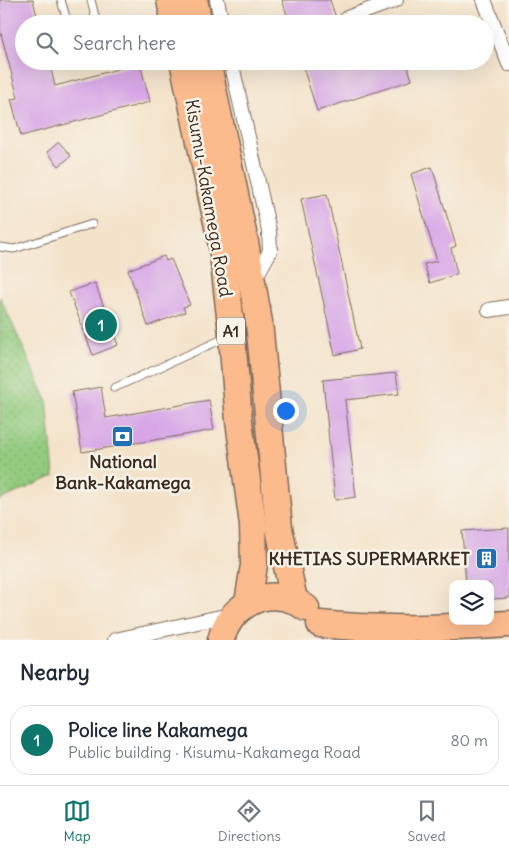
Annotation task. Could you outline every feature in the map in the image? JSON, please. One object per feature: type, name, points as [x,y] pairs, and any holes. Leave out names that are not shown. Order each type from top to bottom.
[{"type":"highway","points":[[170,0],[173,15]]},
{"type":"highway","points":[[194,0],[197,15]]},
{"type":"highway","name":"Kisumu-Kakamega Road","points":[[185,70],[222,246],[239,421],[252,525],[254,565],[241,608],[224,629],[221,640]]},
{"type":"highway","name":"Kisumu-Kakamega Road","points":[[209,70],[252,283],[258,322],[279,528],[294,600]]},
{"type":"highway","points":[[241,608],[263,598],[278,597],[294,600],[309,610],[323,632],[344,626],[465,633],[509,624]]},
{"type":"street","points":[[217,0],[220,15]]},
{"type":"street","points":[[355,15],[396,0]]},
{"type":"street","points":[[484,0],[490,15]]},
{"type":"street","points":[[494,26],[509,64]]},
{"type":"street","points":[[233,70],[269,231],[270,251],[252,283]]},
{"type":"street","points":[[489,310],[509,307]]},
{"type":"street","points":[[115,640],[241,608]]},
{"type":"lane","points":[[61,0],[65,15]]},
{"type":"lane","points":[[91,0],[95,15]]},
{"type":"lane","points":[[0,247],[14,249],[92,224]]},
{"type":"lane","points":[[114,388],[232,335]]},
{"type":"green space","points":[[0,297],[47,400],[54,476],[0,500]]},
{"type":"building","points":[[0,0],[33,0],[37,15],[15,15],[15,70],[51,70],[55,86],[114,70],[142,70],[150,102],[21,136],[11,99],[18,98],[0,30]]},
{"type":"building","points":[[282,0],[330,0],[335,15],[287,15]]},
{"type":"building","points":[[304,70],[409,70],[412,80],[317,111]]},
{"type":"building","points":[[59,142],[71,156],[59,166],[47,152]]},
{"type":"building","points":[[432,167],[456,246],[451,248],[457,274],[430,283],[424,264],[437,261],[411,174]]},
{"type":"building","points":[[327,194],[360,349],[335,355],[301,199]]},
{"type":"building","points":[[164,256],[166,261],[171,259],[190,305],[183,307],[185,312],[148,326],[128,270]]},
{"type":"building","points":[[95,283],[118,345],[93,355],[69,292]]},
{"type":"building","points":[[396,373],[399,394],[345,400],[356,497],[335,500],[323,380]]},
{"type":"building","points":[[101,387],[106,418],[209,400],[214,430],[82,452],[72,392]]},
{"type":"building","name":"KHETIAS SUPERMARKET","points":[[509,528],[509,598],[494,599],[494,580],[466,580],[462,531]]},
{"type":"place","name":"Police line Kakamega","points":[[101,325]]},
{"type":"place","name":"National Bank-Kakamega","points":[[123,436]]},
{"type":"place","name":"KHETIAS SUPERMARKET","points":[[486,558]]}]
